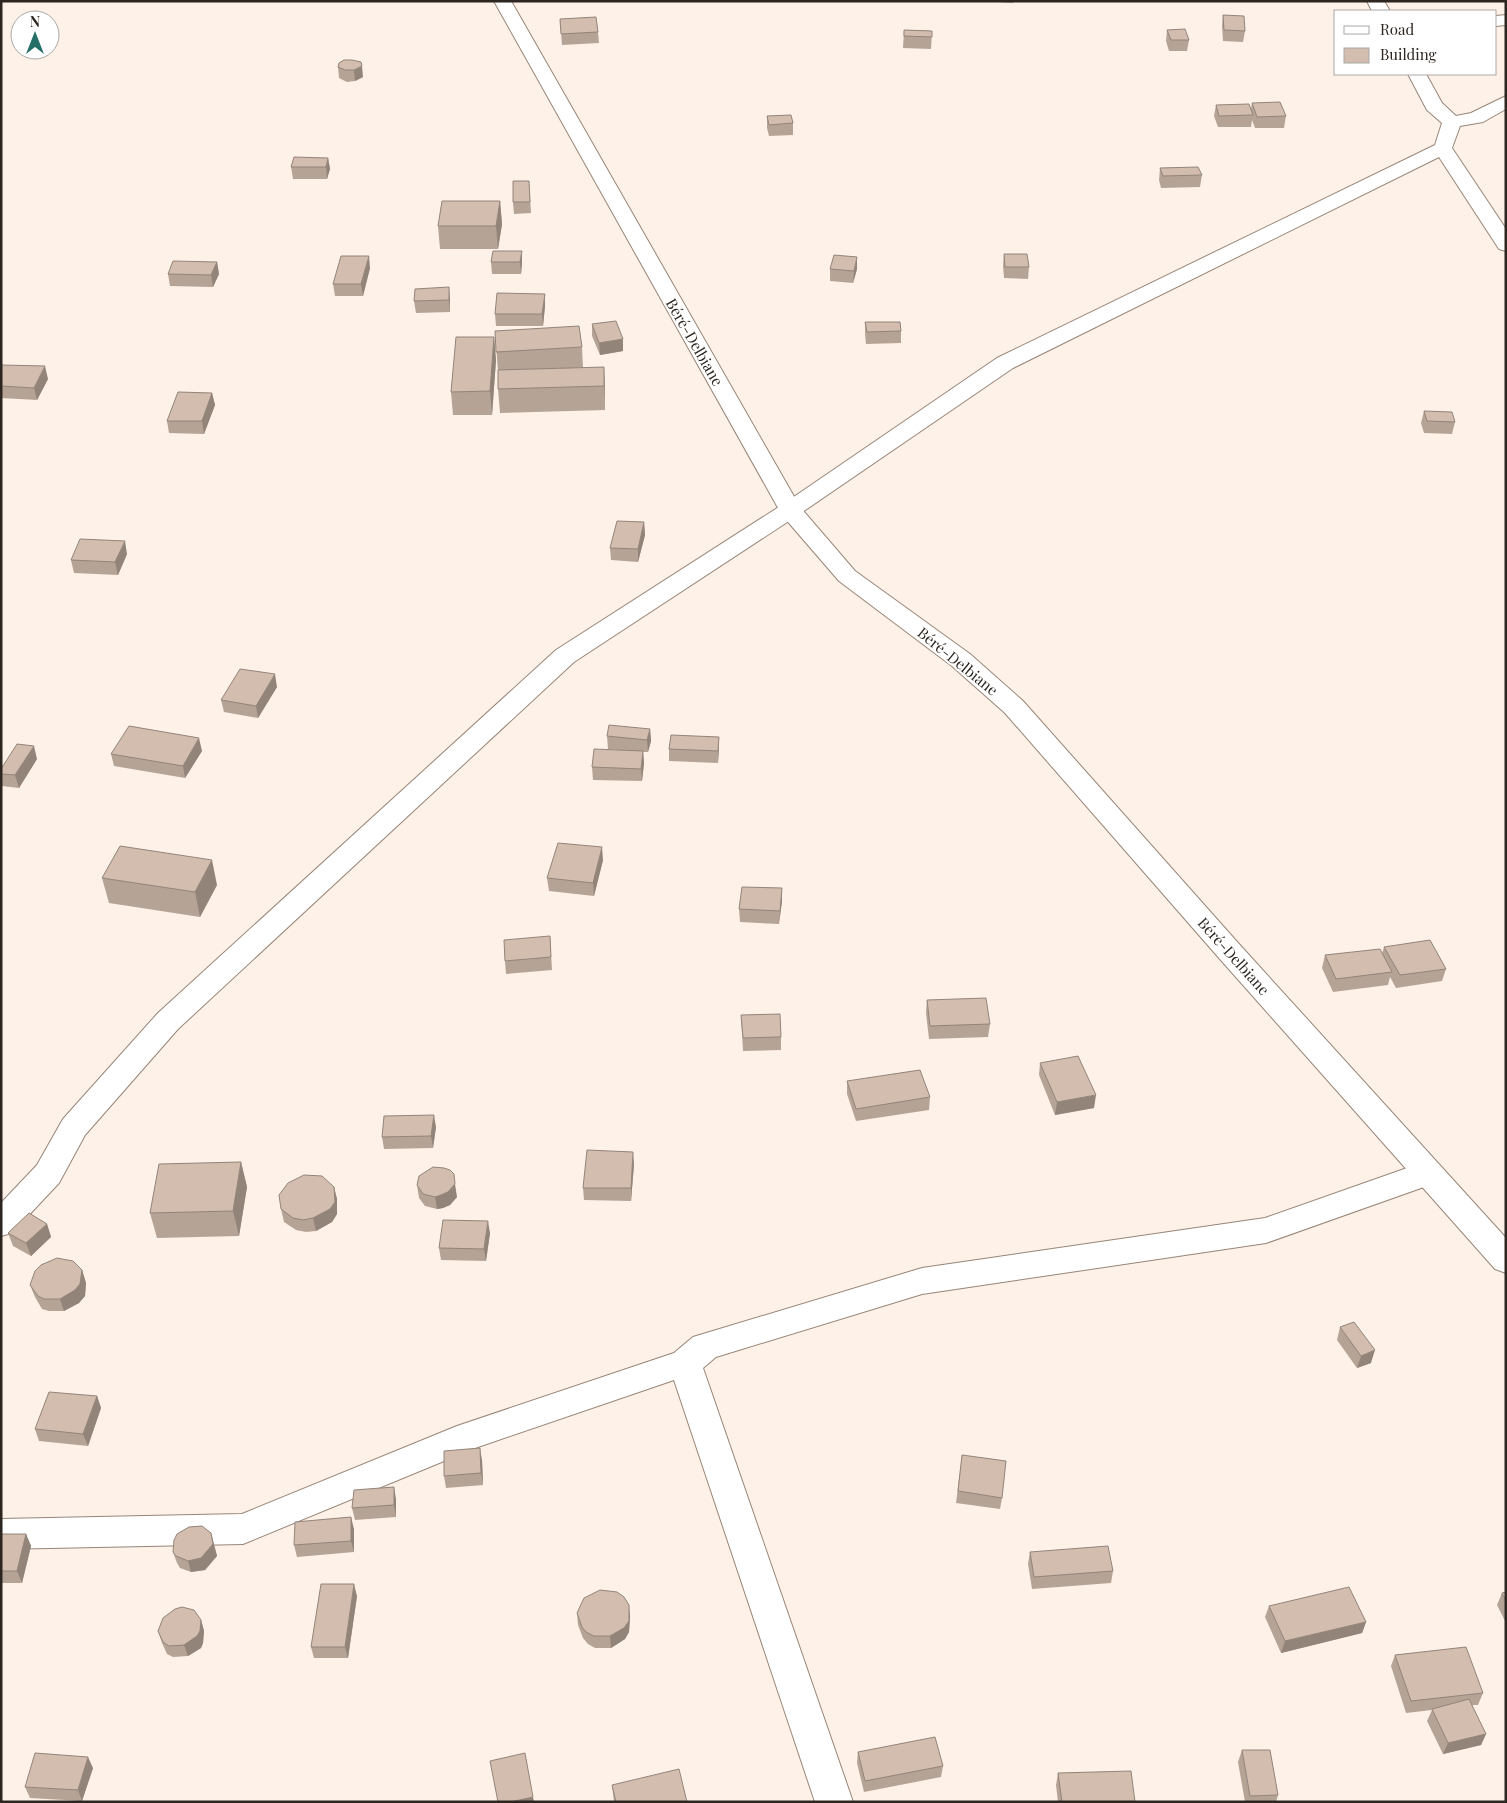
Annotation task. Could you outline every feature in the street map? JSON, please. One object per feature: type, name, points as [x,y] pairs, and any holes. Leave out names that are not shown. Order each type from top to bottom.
[{"type":"street","name":"Béré-Delbiane","points":[[502,1],[790,510],[847,576],[961,660],[1014,707],[1506,1260]]},
{"type":"street","points":[[1418,75],[1434,106],[1452,122]]},
{"type":"street","points":[[1452,122],[1476,118],[1506,101]]},
{"type":"street","points":[[1,1224],[48,1174],[74,1127],[168,1021],[565,656],[790,510],[1005,363],[1443,148],[1452,122]]},
{"type":"street","points":[[1443,148],[1506,245]]},
{"type":"street","points":[[1,1534],[243,1529],[469,1436],[685,1364],[705,1347],[922,1281],[1266,1230],[1427,1173]]},
{"type":"street","points":[[685,1364],[834,1802]]},
{"type":"building","points":[[1223,15],[1244,16],[1245,31],[1224,30]]},
{"type":"building","points":[[596,17],[598,32],[561,34],[560,19]]},
{"type":"building","points":[[1185,29],[1189,40],[1171,40],[1167,30]]},
{"type":"building","points":[[904,30],[932,31],[932,37],[904,36]]},
{"type":"building","points":[[344,60],[361,62],[362,66],[354,70],[345,70],[338,67],[339,63]]},
{"type":"building","points":[[1280,102],[1286,116],[1257,117],[1252,103]]},
{"type":"building","points":[[1249,104],[1253,115],[1219,116],[1216,105]]},
{"type":"building","points":[[791,115],[793,123],[769,125],[767,116]]},
{"type":"building","points":[[294,157],[328,158],[326,167],[291,167]]},
{"type":"building","points":[[1198,167],[1202,175],[1163,176],[1160,168]]},
{"type":"building","points":[[513,181],[529,181],[530,202],[513,202]]},
{"type":"building","points":[[442,201],[500,201],[496,226],[438,226]]},
{"type":"building","points":[[493,251],[522,251],[520,262],[491,262]]},
{"type":"building","points":[[1004,254],[1027,254],[1029,267],[1005,267]]},
{"type":"building","points":[[834,255],[857,257],[854,271],[830,269]]},
{"type":"building","points":[[341,256],[369,256],[361,284],[333,284]]},
{"type":"building","points":[[173,261],[217,262],[211,275],[168,274]]},
{"type":"building","points":[[449,287],[449,300],[414,301],[415,289]]},
{"type":"building","points":[[497,293],[545,294],[542,314],[495,314]]},
{"type":"building","points":[[616,321],[623,339],[599,343],[592,324]]},
{"type":"building","points":[[865,322],[900,322],[901,331],[867,332]]},
{"type":"building","points":[[579,326],[582,347],[496,352],[495,331]]},
{"type":"building","points":[[456,337],[494,337],[490,391],[451,392]]},
{"type":"building","points":[[1,365],[45,366],[34,388],[1,386]]},
{"type":"building","points":[[604,367],[604,386],[498,389],[498,370]]},
{"type":"building","points":[[178,392],[212,393],[202,421],[167,421]]},
{"type":"building","points":[[1424,411],[1452,412],[1455,422],[1427,421]]},
{"type":"building","points":[[617,521],[644,522],[638,549],[610,548]]},
{"type":"building","points":[[80,539],[125,541],[115,562],[71,560]]},
{"type":"building","points":[[240,669],[275,674],[256,706],[221,700]]},
{"type":"building","points":[[609,725],[650,729],[647,740],[607,736]]},
{"type":"building","points":[[129,726],[199,738],[183,766],[111,754]]},
{"type":"building","points":[[671,735],[719,737],[718,751],[669,749]]},
{"type":"building","points":[[17,744],[34,746],[15,775],[1,774],[1,769]]},
{"type":"building","points":[[594,749],[643,751],[641,769],[592,767]]},
{"type":"building","points":[[558,843],[602,847],[593,883],[547,878]]},
{"type":"building","points":[[120,846],[212,860],[195,892],[102,878]]},
{"type":"building","points":[[742,887],[782,888],[780,911],[739,909]]},
{"type":"building","points":[[550,936],[551,957],[505,961],[504,940]]},
{"type":"building","points":[[1430,940],[1446,969],[1400,975],[1384,947]]},
{"type":"building","points":[[1380,949],[1392,972],[1336,979],[1325,955]]},
{"type":"building","points":[[986,998],[990,1024],[930,1026],[927,1000]]},
{"type":"building","points":[[780,1014],[781,1037],[743,1038],[741,1015]]},
{"type":"building","points":[[1078,1056],[1096,1095],[1057,1102],[1040,1063]]},
{"type":"building","points":[[920,1070],[930,1097],[856,1109],[847,1081]]},
{"type":"building","points":[[434,1115],[431,1136],[382,1137],[384,1116]]},
{"type":"building","points":[[587,1150],[633,1152],[631,1188],[583,1188]]},
{"type":"building","points":[[241,1162],[233,1211],[150,1213],[159,1164]]},
{"type":"building","points":[[433,1167],[450,1170],[454,1174],[455,1184],[448,1192],[435,1197],[423,1194],[417,1185],[419,1176]]},
{"type":"building","points":[[304,1175],[322,1176],[334,1187],[335,1202],[330,1209],[313,1218],[303,1220],[293,1218],[281,1209],[279,1195],[288,1183]]},
{"type":"building","points":[[29,1213],[47,1224],[26,1243],[8,1233]]},
{"type":"building","points":[[443,1220],[488,1221],[484,1249],[439,1248]]},
{"type":"building","points":[[57,1258],[73,1261],[82,1270],[80,1284],[75,1290],[60,1299],[44,1299],[38,1296],[30,1285],[35,1271],[41,1265]]},
{"type":"building","points":[[1354,1322],[1375,1350],[1361,1356],[1340,1327]]},
{"type":"building","points":[[49,1392],[97,1396],[83,1434],[35,1429]]},
{"type":"building","points":[[480,1448],[481,1473],[444,1476],[444,1451]]},
{"type":"building","points":[[962,1455],[1006,1461],[1002,1498],[958,1491]]},
{"type":"building","points":[[394,1487],[394,1505],[352,1508],[354,1490]]},
{"type":"building","points":[[351,1517],[351,1541],[294,1545],[295,1522]]},
{"type":"building","points":[[202,1526],[211,1533],[213,1544],[201,1558],[188,1561],[176,1556],[173,1552],[174,1540],[177,1534],[189,1527]]},
{"type":"building","points":[[1,1534],[26,1534],[17,1571],[1,1571]]},
{"type":"building","points":[[1108,1546],[1113,1571],[1034,1577],[1030,1552]]},
{"type":"building","points":[[321,1584],[354,1584],[345,1647],[311,1647]]},
{"type":"building","points":[[1349,1587],[1366,1622],[1285,1641],[1269,1606]]},
{"type":"building","points":[[600,1590],[617,1592],[624,1597],[629,1605],[629,1621],[624,1628],[610,1636],[594,1636],[586,1632],[577,1613],[584,1598]]},
{"type":"building","points":[[1506,1592],[1506,1601],[1502,1593]]},
{"type":"building","points":[[182,1607],[194,1610],[201,1620],[200,1631],[197,1636],[184,1645],[169,1646],[163,1642],[158,1631],[163,1618],[175,1609]]},
{"type":"building","points":[[1466,1647],[1483,1693],[1411,1701],[1395,1655]]},
{"type":"building","points":[[1469,1699],[1486,1734],[1448,1743],[1432,1709]]},
{"type":"building","points":[[935,1737],[943,1766],[865,1781],[858,1752]]},
{"type":"building","points":[[1242,1750],[1270,1750],[1278,1795],[1250,1796]]},
{"type":"building","points":[[35,1753],[88,1757],[78,1790],[25,1787]]},
{"type":"building","points":[[525,1753],[533,1797],[510,1802],[498,1802],[490,1761]]},
{"type":"building","points":[[679,1769],[687,1802],[616,1802],[612,1785]]},
{"type":"building","points":[[1131,1771],[1135,1802],[1062,1802],[1058,1773]]}]
